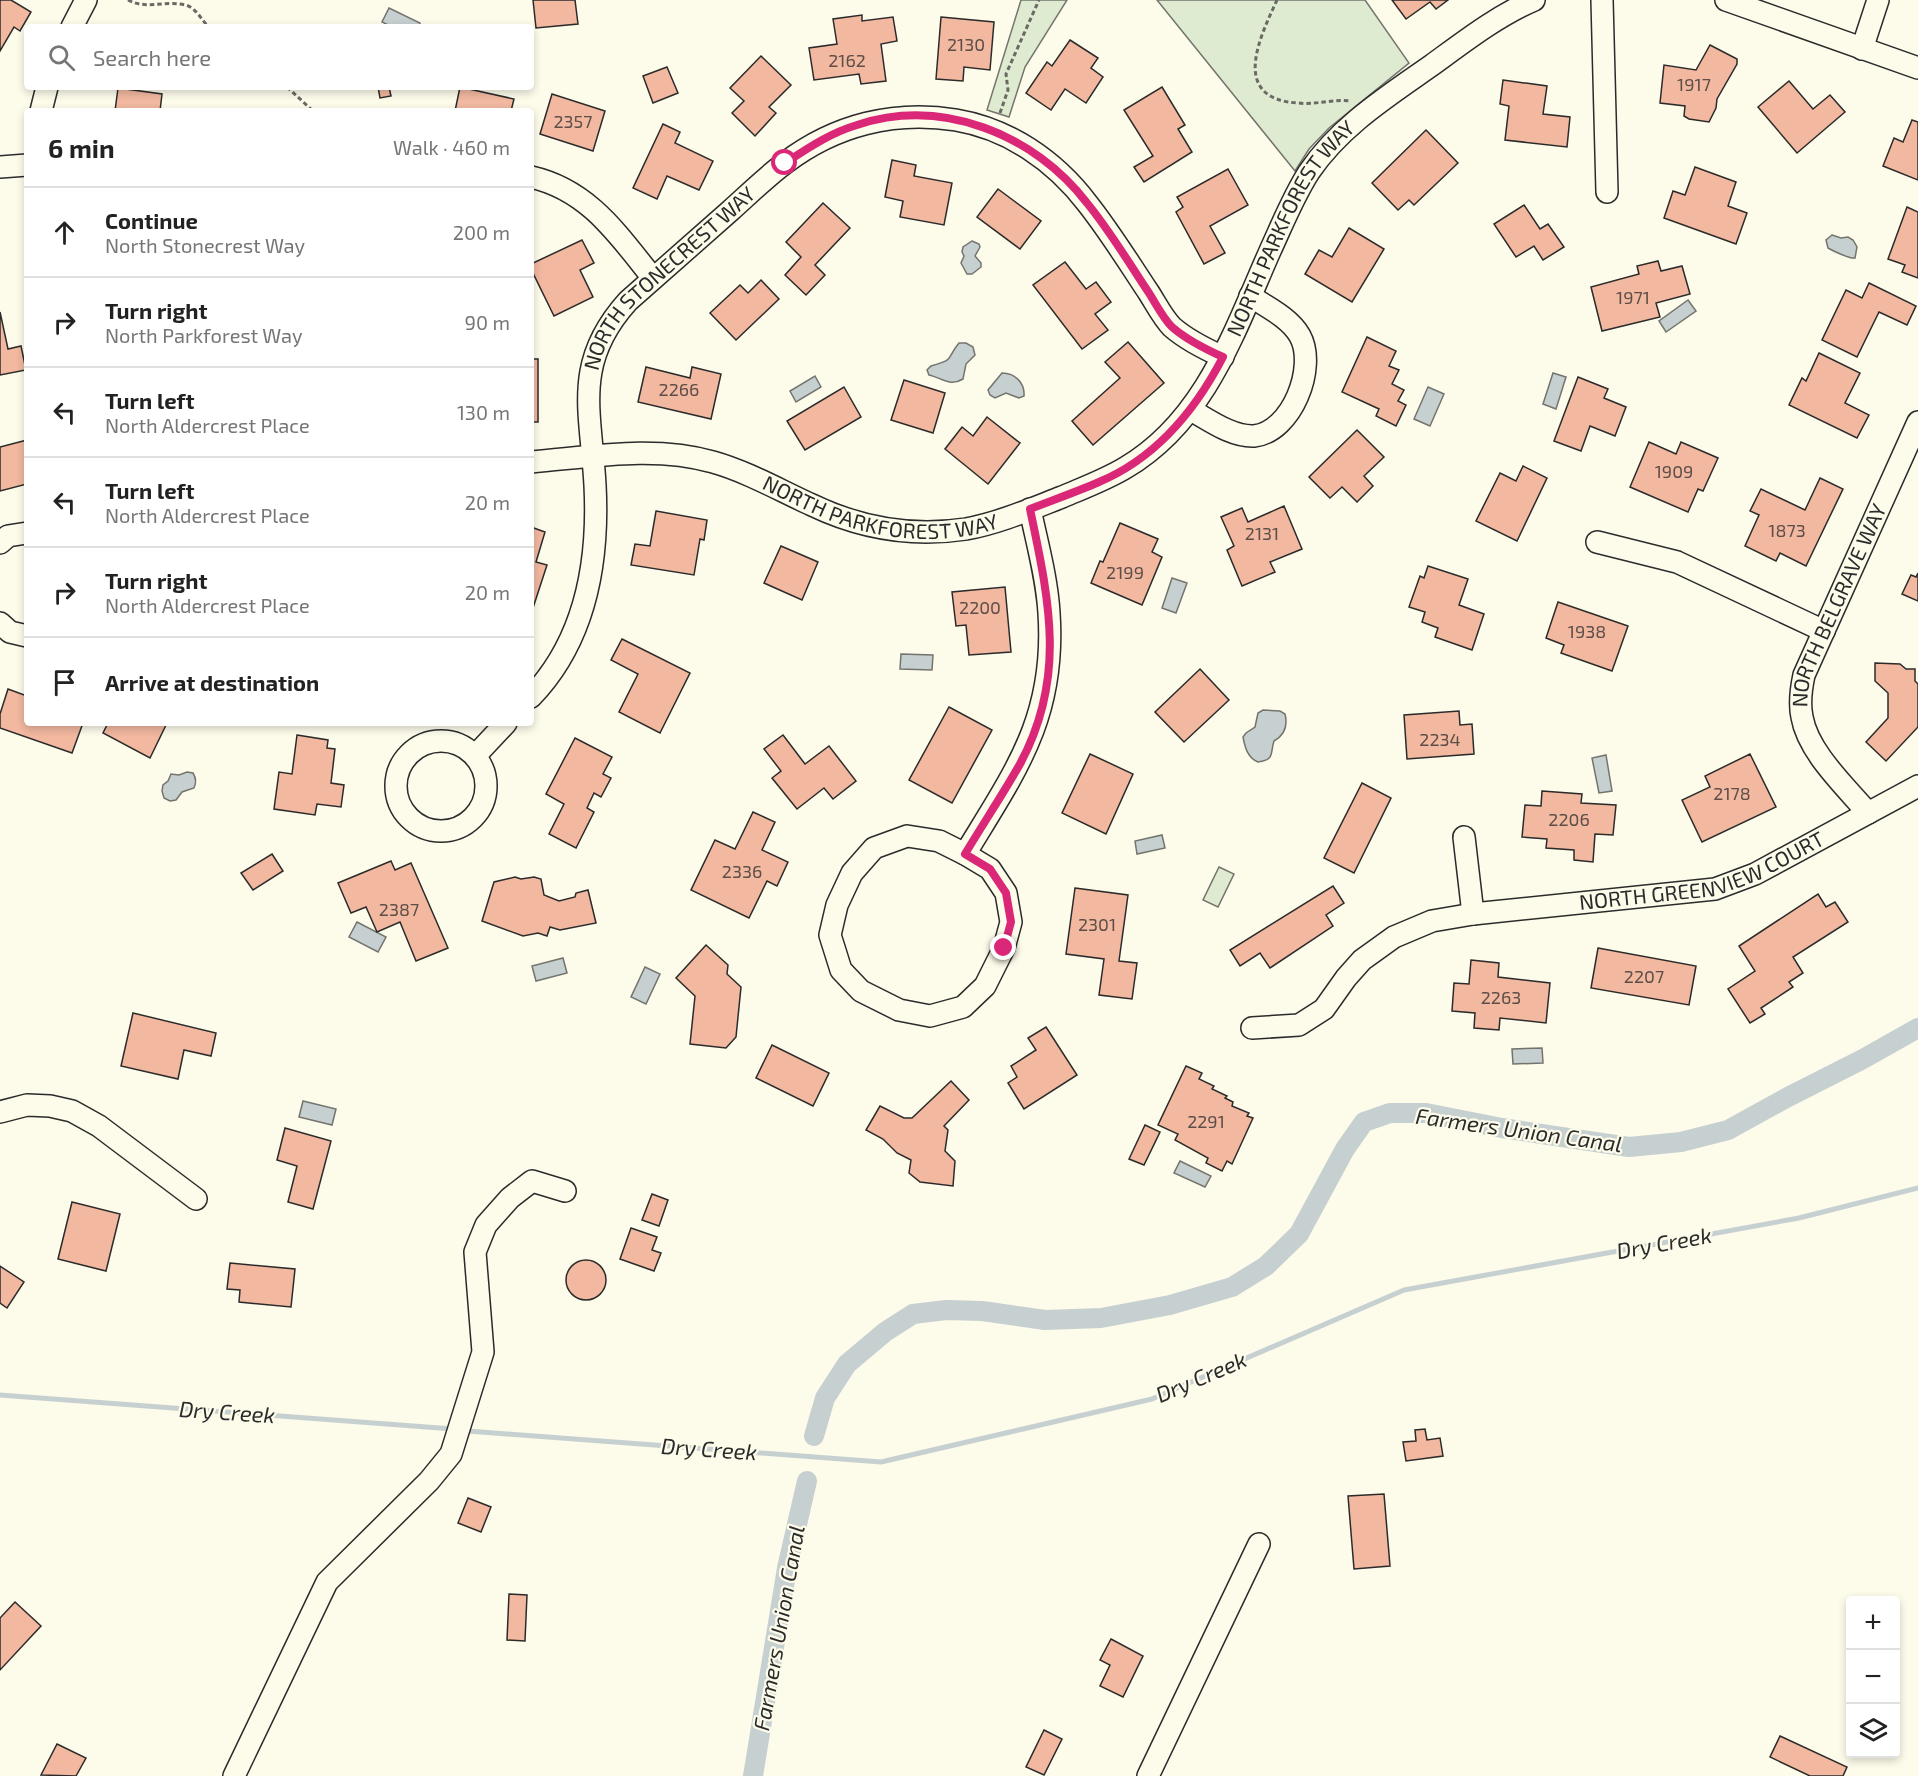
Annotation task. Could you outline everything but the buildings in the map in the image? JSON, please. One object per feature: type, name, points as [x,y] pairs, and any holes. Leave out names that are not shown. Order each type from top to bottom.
[{"type":"street","points":[[74,24],[86,0]]},
{"type":"street","name":"NORTH PARKFOREST WAY","points":[[534,462],[642,453],[674,454],[711,461],[748,473],[837,516],[865,525],[929,532],[966,529],[997,521],[1101,482],[1148,453],[1191,410],[1223,357],[1291,204],[1328,148],[1366,112],[1499,17],[1534,0]]},
{"type":"street","points":[[1602,0],[1608,192]]},
{"type":"street","points":[[1726,0],[1918,68]]},
{"type":"street","points":[[1862,49],[1878,0]]},
{"type":"street","points":[[42,108],[46,90]]},
{"type":"street","name":"NORTH STONECREST WAY","points":[[534,693],[548,676],[570,640],[591,580],[596,539],[588,396],[589,374],[602,334],[613,317],[653,278],[785,163],[825,137],[859,124],[895,117],[932,116],[969,122],[994,130],[1021,143],[1064,176],[1088,203],[1171,326],[1199,346],[1223,357]]},
{"type":"street","points":[[0,167],[24,165]]},
{"type":"street","points":[[534,178],[576,195],[593,208],[653,278]]},
{"type":"street","points":[[1191,410],[1223,427],[1254,436],[1269,430],[1287,416],[1298,397],[1305,369],[1301,338],[1295,328],[1282,317],[1250,296]]},
{"type":"street","name":"NORTH BELGRAVE WAY","points":[[1868,813],[1808,737],[1802,717],[1800,696],[1804,675],[1918,422]]},
{"type":"street","points":[[965,854],[1020,763],[1036,727],[1046,687],[1050,651],[1049,611],[1030,509]]},
{"type":"street","points":[[0,543],[8,536],[24,533]]},
{"type":"street","points":[[1597,542],[1677,562],[1824,631]]},
{"type":"street","points":[[0,623],[10,632],[24,635]]},
{"type":"street","points":[[475,756],[503,726]]},
{"type":"street","points":[[434,741],[449,741],[463,746],[475,756],[483,768],[486,790],[479,811],[469,822],[456,829],[441,831],[426,829],[413,822],[403,810],[396,789],[399,768],[408,755],[420,746],[434,741]]},
{"type":"street","name":"NORTH GREENVIEW COURT","points":[[1252,1028],[1299,1026],[1324,1009],[1362,960],[1394,937],[1432,921],[1473,914],[1715,889],[1755,874],[1918,786]]},
{"type":"street","points":[[907,836],[939,842],[965,854],[990,869],[996,877],[1006,893],[1011,922],[1004,948],[985,986],[963,1007],[930,1016],[899,1010],[861,991],[840,970],[830,935],[837,905],[852,873],[874,848],[907,836]]},
{"type":"street","points":[[1464,837],[1473,914]]},
{"type":"street","points":[[0,1112],[27,1105],[50,1106],[72,1112],[99,1126],[195,1199]]},
{"type":"street","points":[[234,1776],[327,1582],[429,1481],[451,1454],[483,1352],[475,1252],[486,1225],[510,1198],[532,1181],[565,1191]]},
{"type":"street","points":[[1149,1776],[1259,1544]]},
{"type":"path","points":[[128,0],[142,4],[186,5],[197,12],[207,24]]},
{"type":"path","points":[[994,130],[1008,90],[1006,74],[1039,0]]},
{"type":"path","points":[[1277,0],[1258,45],[1254,66],[1255,78],[1260,87],[1266,94],[1288,102],[1304,104],[1348,101],[1366,112]]},
{"type":"path","points":[[290,90],[310,108]]},
{"type":"green space","points":[[1021,0],[1067,0],[1025,67],[1009,117],[987,110]]},
{"type":"green space","points":[[1157,0],[1365,0],[1409,63],[1329,128],[1309,149],[1295,171]]},
{"type":"green space","points":[[1219,867],[1234,874],[1218,907],[1203,900]]},
{"type":"shaded area","points":[[389,8],[420,23],[386,24],[382,22]]},
{"type":"shaded area","points":[[1832,235],[1853,240],[1857,247],[1855,258],[1828,248],[1826,240]]},
{"type":"shaded area","points":[[972,241],[979,244],[980,247],[975,256],[981,263],[981,267],[972,274],[967,274],[961,263],[964,256],[962,252],[963,247]]},
{"type":"shaded area","points":[[1688,300],[1696,311],[1666,332],[1659,321]]},
{"type":"shaded area","points":[[959,343],[966,343],[973,347],[975,355],[966,364],[963,379],[950,382],[929,375],[927,370],[947,360]]},
{"type":"shaded area","points":[[1002,373],[1011,375],[1021,383],[1024,396],[1019,398],[1006,393],[995,398],[990,395],[988,390]]},
{"type":"shaded area","points":[[1553,373],[1566,377],[1556,409],[1543,404]]},
{"type":"shaded area","points":[[815,376],[821,387],[796,402],[790,391]]},
{"type":"shaded area","points":[[1428,387],[1444,394],[1430,426],[1414,419]]},
{"type":"shaded area","points":[[1172,578],[1187,583],[1176,613],[1162,608]]},
{"type":"shaded area","points":[[901,654],[933,655],[932,670],[900,669]]},
{"type":"shaded area","points":[[1263,710],[1280,711],[1285,714],[1286,726],[1281,736],[1274,741],[1269,758],[1258,762],[1248,752],[1243,737],[1255,727],[1258,713]]},
{"type":"shaded area","points":[[1606,755],[1612,791],[1599,793],[1592,758]]},
{"type":"shaded area","points":[[187,772],[193,773],[195,777],[194,788],[182,792],[176,800],[170,801],[164,798],[163,785],[171,774],[179,775]]},
{"type":"shaded area","points":[[1162,835],[1165,848],[1137,854],[1135,841]]},
{"type":"shaded area","points":[[357,922],[386,937],[378,952],[349,937]]},
{"type":"shaded area","points":[[563,958],[567,973],[536,981],[532,966]]},
{"type":"shaded area","points":[[645,967],[660,974],[646,1004],[631,997]]},
{"type":"shaded area","points":[[1542,1048],[1543,1063],[1513,1064],[1512,1049]]},
{"type":"shaded area","points":[[303,1101],[336,1109],[332,1125],[299,1117]]},
{"type":"shaded area","points":[[1180,1161],[1211,1176],[1205,1187],[1174,1173]]},
{"type":"waterway","name":"Farmers Union Canal","points":[[814,1436],[825,1398],[847,1364],[885,1332],[913,1314],[946,1310],[982,1311],[1045,1320],[1101,1318],[1170,1305],[1232,1287],[1266,1266],[1299,1234],[1345,1149],[1364,1122],[1390,1113],[1426,1113],[1502,1128],[1629,1147],[1681,1142],[1728,1130],[1918,1028]]},
{"type":"waterway","name":"Dry Creek","points":[[468,1431],[881,1462],[1152,1399],[1404,1290],[1799,1218],[1918,1188]]},
{"type":"waterway","name":"Dry Creek","points":[[0,1395],[453,1429]]},
{"type":"waterway","name":"Farmers Union Canal","points":[[753,1776],[787,1568],[807,1481]]},
{"type":"route","points":[[785,163],[825,137],[859,124],[895,117],[932,116],[969,122],[994,130],[1021,143],[1064,176],[1088,203],[1171,326],[1199,346],[1223,357],[1191,410],[1148,453],[1101,482],[1030,509],[1049,611],[1050,651],[1046,687],[1036,727],[1020,763],[965,854],[990,869],[1006,893],[1011,922],[1004,948]]}]
